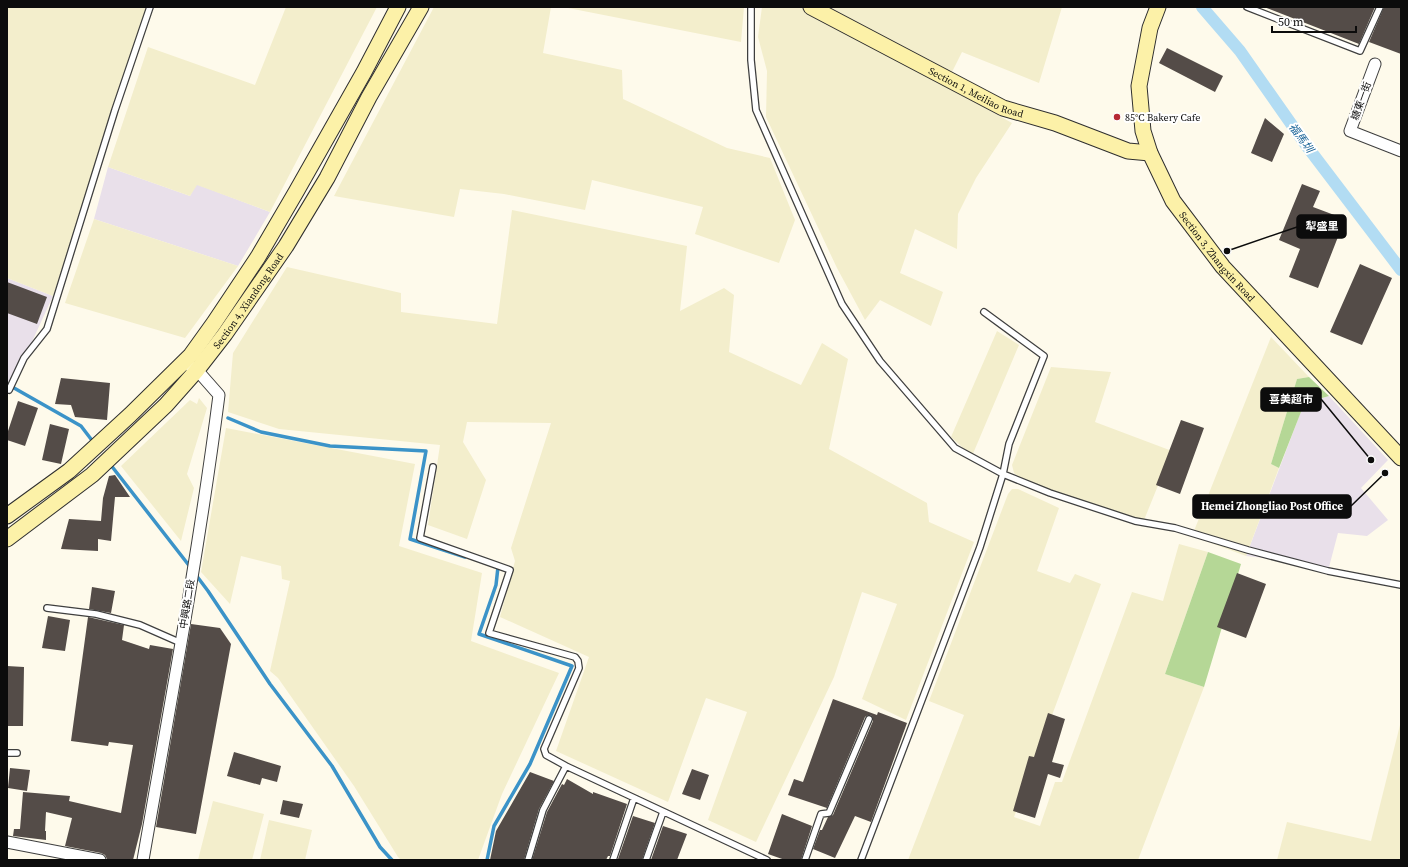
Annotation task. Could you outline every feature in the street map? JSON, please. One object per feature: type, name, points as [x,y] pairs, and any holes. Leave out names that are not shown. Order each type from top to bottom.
[{"type":"main road","name":"Section 4, Xiandong Road","points":[[7,516],[69,471],[183,364],[214,323],[258,257],[364,72],[398,7]]},
{"type":"main road","name":"Section 4, Xiandong Road","points":[[7,539],[92,475],[166,405],[197,370],[225,334],[290,239],[327,178],[370,97],[421,7]]},
{"type":"main road","name":"Section 1, Meiliao Road","points":[[811,7],[1003,108],[1055,123],[1128,150],[1150,153]]},
{"type":"main road","name":"Section 3, Zhangxin Road","points":[[1158,7],[1150,28],[1139,86],[1143,131],[1150,153],[1172,201],[1223,267],[1401,458]]},
{"type":"street","name":"糖東一街","points":[[1375,64],[1350,132],[1401,151]]},
{"type":"street","name":"中興路二段","points":[[143,860],[181,643],[219,395],[197,370],[183,364]]},
{"type":"street","points":[[7,842],[100,860]]},
{"type":"lane","points":[[7,389],[9,390],[24,358],[47,329],[115,110],[150,7]]},
{"type":"lane","points":[[751,7],[750,44],[756,110],[842,304],[880,361],[955,448],[1003,474],[1050,493],[1135,521],[1175,528],[1270,556],[1328,571],[1401,585]]},
{"type":"lane","points":[[1247,7],[1360,51],[1380,7]]},
{"type":"lane","points":[[861,860],[980,547],[1003,474],[1009,444],[1044,356],[984,312]]},
{"type":"lane","points":[[433,467],[420,538],[510,570],[489,633],[575,657],[578,661],[579,668],[544,748],[546,755],[566,766],[767,860]]},
{"type":"lane","points":[[47,608],[96,614],[140,625],[181,643]]},
{"type":"lane","points":[[805,860],[821,814],[829,812],[869,719]]},
{"type":"lane","points":[[7,753],[18,753]]},
{"type":"lane","points":[[528,860],[543,810],[566,766]]},
{"type":"lane","points":[[613,860],[634,798]]},
{"type":"lane","points":[[646,860],[663,812]]},
{"type":"shaded area","points":[[7,7],[148,7],[53,296],[7,278]]},
{"type":"shaded area","points":[[286,7],[377,7],[270,212],[197,185],[190,196],[108,167],[148,47],[255,85]]},
{"type":"shaded area","points":[[434,7],[551,7],[543,53],[622,70],[623,99],[727,148],[770,158],[795,220],[779,263],[695,234],[703,207],[592,180],[585,210],[504,194],[460,189],[454,217],[334,196]]},
{"type":"shaded area","points":[[563,7],[744,7],[741,42]]},
{"type":"shaded area","points":[[762,7],[804,7],[1012,123],[976,178],[958,214],[957,249],[915,229],[900,273],[943,292],[931,326],[880,300],[865,320],[837,268],[766,117],[767,71],[758,37]]},
{"type":"shaded area","points":[[828,7],[1062,7],[1039,83],[962,52],[951,74]]},
{"type":"shaded area","points":[[108,167],[190,196],[196,184],[270,212],[238,266],[94,219]]},
{"type":"shaded area","points":[[512,210],[687,246],[680,311],[724,288],[734,295],[729,352],[801,385],[822,343],[848,359],[829,449],[927,503],[929,522],[974,542],[906,720],[862,699],[897,604],[862,592],[834,677],[756,842],[708,820],[747,712],[706,698],[668,802],[556,751],[589,657],[500,617],[515,561],[511,548],[551,423],[467,422],[463,442],[486,480],[467,539],[428,525],[440,445],[279,429],[228,412],[233,353],[287,267],[401,293],[401,312],[497,324]]},
{"type":"shaded area","points":[[94,219],[238,266],[185,338],[65,303]]},
{"type":"shaded area","points":[[7,278],[53,296],[13,383],[7,381]]},
{"type":"shaded area","points":[[997,331],[1019,345],[972,456],[951,437]]},
{"type":"shaded area","points":[[1271,337],[1309,377],[1297,379],[1271,464],[1279,468],[1246,556],[1192,536]]},
{"type":"shaded area","points":[[1051,367],[1111,372],[1095,422],[1172,451],[1142,525],[1025,482],[1014,473],[1012,465]]},
{"type":"shaded area","points":[[1308,393],[1322,398],[1329,396],[1388,460],[1361,488],[1388,520],[1367,536],[1338,533],[1328,571],[1273,559],[1246,556]]},
{"type":"shaded area","points":[[199,398],[207,408],[187,474],[194,488],[181,541],[121,466],[190,400],[197,404]]},
{"type":"shaded area","points":[[226,428],[415,464],[399,546],[482,573],[471,641],[559,673],[502,794],[478,860],[401,860],[354,786],[278,678],[270,671],[290,581],[282,579],[281,566],[241,556],[230,604],[201,572]]},
{"type":"shaded area","points":[[1012,489],[1018,489],[1059,508],[1037,571],[1070,583],[1075,574],[1101,584],[1014,817],[1040,826],[1055,782],[1062,782],[1132,592],[1163,601],[1179,544],[1208,552],[1165,674],[1204,687],[1138,860],[908,860],[964,715],[929,701],[1008,494]]},
{"type":"shaded area","points":[[1401,721],[1401,860],[1277,860],[1287,822],[1371,841]]},
{"type":"shaded area","points":[[213,801],[264,814],[252,860],[198,860]]},
{"type":"shaded area","points":[[269,820],[312,830],[305,860],[260,860]]},
{"type":"green space","points":[[1309,377],[1329,396],[1322,398],[1308,394],[1279,468],[1271,464],[1297,379]]},
{"type":"green space","points":[[1208,552],[1241,564],[1204,687],[1165,674]]},
{"type":"building","points":[[1264,7],[1375,7],[1359,44]]},
{"type":"building","points":[[1384,7],[1401,7],[1401,54],[1369,42]]},
{"type":"building","points":[[1167,48],[1223,76],[1215,92],[1159,63]]},
{"type":"building","points":[[1265,118],[1284,134],[1272,162],[1251,153]]},
{"type":"building","points":[[1302,184],[1320,191],[1313,207],[1345,219],[1318,288],[1289,277],[1300,249],[1279,240]]},
{"type":"building","points":[[1360,264],[1392,278],[1362,345],[1330,332]]},
{"type":"building","points":[[7,282],[47,297],[37,324],[7,313]]},
{"type":"building","points":[[61,378],[110,383],[107,420],[75,417],[71,405],[55,404]]},
{"type":"building","points":[[18,401],[38,408],[25,446],[7,440],[7,434]]},
{"type":"building","points":[[1181,420],[1204,428],[1180,494],[1156,485]]},
{"type":"building","points":[[50,424],[69,429],[61,464],[42,460]]},
{"type":"building","points":[[115,475],[130,497],[115,497],[111,541],[98,539],[98,551],[61,549],[69,519],[101,521],[103,498],[109,476]]},
{"type":"building","points":[[1237,573],[1266,584],[1246,638],[1217,627]]},
{"type":"building","points":[[92,587],[115,591],[111,613],[89,609]]},
{"type":"building","points":[[48,616],[70,620],[65,651],[42,648]]},
{"type":"building","points":[[88,617],[124,625],[122,640],[149,649],[150,645],[173,649],[142,824],[133,860],[110,860],[101,853],[65,846],[72,818],[46,812],[46,840],[13,836],[14,829],[20,829],[23,792],[70,796],[69,801],[121,813],[133,745],[109,742],[108,746],[71,741]]},
{"type":"building","points":[[191,624],[220,628],[231,644],[196,834],[156,827]]},
{"type":"building","points":[[7,666],[24,667],[23,726],[7,726]]},
{"type":"building","points":[[833,699],[877,715],[878,712],[907,723],[871,822],[855,816],[835,858],[813,849],[820,830],[822,830],[828,817],[833,815],[873,721],[872,716],[868,715],[865,717],[827,808],[788,795],[794,779],[803,782]]},
{"type":"building","points":[[1048,713],[1065,719],[1052,762],[1064,765],[1060,778],[1048,774],[1035,818],[1013,811],[1029,756],[1034,757]]},
{"type":"building","points":[[234,752],[281,766],[277,782],[262,778],[260,785],[227,776]]},
{"type":"building","points":[[10,768],[30,770],[27,791],[8,788]]},
{"type":"building","points":[[692,769],[709,775],[700,800],[682,794]]},
{"type":"building","points":[[530,772],[554,781],[539,809],[524,860],[490,860],[496,831]]},
{"type":"building","points":[[567,779],[593,794],[593,792],[627,804],[610,856],[608,856],[606,860],[532,860],[547,812],[562,784],[564,785]]},
{"type":"building","points":[[283,800],[303,804],[299,818],[280,814]]},
{"type":"building","points":[[782,814],[812,826],[801,860],[785,860],[768,854]]},
{"type":"building","points":[[633,816],[655,823],[642,860],[621,860],[618,859]]},
{"type":"building","points":[[663,826],[687,834],[677,860],[651,860]]},
{"type":"waterway","name":"福馬圳","points":[[1202,7],[1240,51],[1306,145],[1401,270]]},
{"type":"waterway","points":[[7,384],[81,426],[94,443]]},
{"type":"waterway","points":[[228,418],[261,432],[330,446],[426,451],[410,539],[465,557]]},
{"type":"waterway","points":[[110,464],[191,568]]},
{"type":"waterway","points":[[487,860],[494,826],[530,764],[572,666],[479,634],[496,585],[498,567],[496,566]]},
{"type":"waterway","points":[[196,575],[270,684],[332,766],[380,847],[392,860]]},
{"type":"place","name":"85°C Bakery Cafe","points":[[1117,117]]},
{"type":"place","name":"犁盛里","points":[[1227,251]]},
{"type":"place","name":"喜美超市","points":[[1371,460]]},
{"type":"place","name":"Hemei Zhongliao Post Office","points":[[1385,473]]}]
